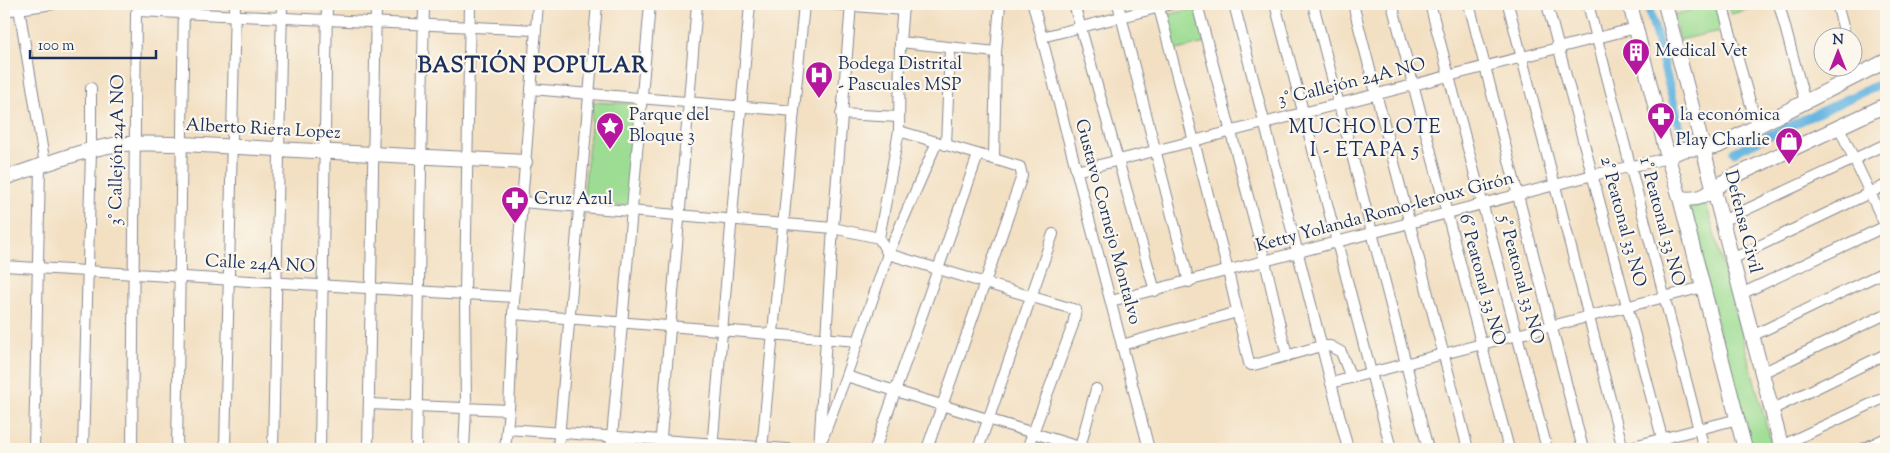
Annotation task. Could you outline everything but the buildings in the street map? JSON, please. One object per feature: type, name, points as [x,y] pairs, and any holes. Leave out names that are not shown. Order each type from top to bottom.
[{"type":"street","points":[[4,11],[53,4]]},
{"type":"street","points":[[225,449],[235,4]]},
{"type":"street","points":[[273,449],[282,4]]},
{"type":"street","points":[[320,449],[327,4]]},
{"type":"street","points":[[368,449],[376,4]]},
{"type":"street","points":[[416,449],[424,4]]},
{"type":"street","points":[[464,449],[470,4]]},
{"type":"street","points":[[505,449],[509,410],[514,297],[538,4]]},
{"type":"street","points":[[558,449],[597,4]]},
{"type":"street","points":[[611,449],[650,4]]},
{"type":"street","points":[[660,445],[697,4]]},
{"type":"street","points":[[712,446],[750,4]]},
{"type":"street","points":[[762,448],[804,4]]},
{"type":"street","points":[[831,4],[903,7],[900,42],[899,131],[879,238],[888,254],[1076,310],[1073,325],[1028,449]]},
{"type":"street","points":[[994,159],[996,52],[1000,4]]},
{"type":"street","name":"Gustavo Cornejo Montalvo","points":[[1033,4],[1149,449]]},
{"type":"street","points":[[1074,4],[1079,28],[1155,291]]},
{"type":"street","points":[[1118,4],[1189,282]]},
{"type":"street","points":[[1042,37],[1121,17],[1159,5],[1172,4]]},
{"type":"street","points":[[1197,4],[1265,261],[1287,356]]},
{"type":"street","points":[[1234,4],[1348,449]]},
{"type":"street","points":[[1275,4],[1390,449]]},
{"type":"street","points":[[1313,4],[1428,449]]},
{"type":"street","points":[[1353,4],[1468,449]]},
{"type":"street","name":"6° Peatonal 33 NO","points":[[1392,4],[1509,449]]},
{"type":"street","name":"5° Peatonal 33 NO","points":[[1430,4],[1547,449]]},
{"type":"street","points":[[1468,4],[1584,449]]},
{"type":"street","points":[[1508,4],[1623,449],[1663,444],[1699,430],[1738,420]]},
{"type":"street","name":"2° Peatonal 33 NO","points":[[1547,4],[1663,444]]},
{"type":"street","name":"1° Peatonal 33 NO","points":[[1588,4],[1704,449]]},
{"type":"street","points":[[1630,4],[1668,158],[1745,449]]},
{"type":"street","name":"Defensa Civil","points":[[1665,4],[1781,448]]},
{"type":"street","points":[[1722,4],[1757,126]]},
{"type":"street","points":[[1779,4],[1805,102]]},
{"type":"street","points":[[1837,4],[1843,28]]},
{"type":"street","points":[[819,448],[841,114],[851,5]]},
{"type":"street","points":[[1159,5],[1228,271],[1249,363],[1254,365],[1321,346],[1330,346],[1341,352],[1351,378]]},
{"type":"street","points":[[20,8],[42,166],[34,449]]},
{"type":"street","points":[[177,449],[184,9]]},
{"type":"street","name":"3° Callejón 24A NO","points":[[132,449],[135,15],[139,11],[184,9],[235,16],[536,30]]},
{"type":"street","name":"3° Callejón 24A NO","points":[[1076,171],[1156,149],[1636,28]]},
{"type":"street","points":[[900,42],[996,52]]},
{"type":"street","points":[[819,448],[888,254],[941,143],[950,48]]},
{"type":"street","points":[[1862,67],[1886,60]]},
{"type":"street","points":[[1668,158],[1684,149],[1695,147],[1704,149],[1718,146],[1805,102],[1841,78]]},
{"type":"street","points":[[83,449],[91,150],[90,88]]},
{"type":"street","points":[[531,89],[794,111]]},
{"type":"street","points":[[1680,198],[1698,199],[1715,190],[1728,179],[1886,105]]},
{"type":"street","points":[[841,114],[899,117]]},
{"type":"street","points":[[1741,294],[1886,226],[1839,127]]},
{"type":"street","points":[[899,131],[1020,167],[1022,176],[927,449]]},
{"type":"street","name":"Alberto Riera Lopez","points":[[4,178],[91,150],[114,145],[134,144],[183,144],[525,162]]},
{"type":"street","points":[[1722,221],[1886,144]]},
{"type":"street","points":[[875,449],[978,155]]},
{"type":"street","name":"Ketty Yolanda Romo-leroux Girón","points":[[1111,301],[1554,185],[1668,158]]},
{"type":"street","points":[[1732,259],[1886,185]]},
{"type":"street","points":[[522,202],[833,228],[879,238]]},
{"type":"street","points":[[978,449],[1053,234]]},
{"type":"street","name":"Calle 24A NO","points":[[4,266],[514,297]]},
{"type":"street","points":[[1752,336],[1886,271]]},
{"type":"street","points":[[1331,383],[1703,288]]},
{"type":"street","points":[[1122,344],[1237,312]]},
{"type":"street","points":[[513,314],[858,341]]},
{"type":"street","points":[[1762,373],[1886,314]]},
{"type":"street","points":[[1771,410],[1886,354]]},
{"type":"street","points":[[846,376],[1083,448],[1096,389]]},
{"type":"street","points":[[1781,448],[1886,397]]},
{"type":"street","points":[[369,404],[509,410]]},
{"type":"street","points":[[507,428],[612,436],[660,445],[787,449]]},
{"type":"street","points":[[1863,449],[1886,438]]},
{"type":"green space","points":[[1717,4],[1724,30],[1679,40],[1673,15]]},
{"type":"green space","points":[[1728,4],[1767,4],[1731,14]]},
{"type":"green space","points":[[1196,8],[1205,43],[1173,51],[1163,16]]},
{"type":"green space","points":[[593,102],[639,104],[630,207],[583,203]]},
{"type":"green space","points":[[1695,203],[1704,204],[1707,207],[1773,449],[1747,449],[1689,209]]},
{"type":"waterway","points":[[1648,4],[1681,132]]},
{"type":"waterway","points":[[1734,152],[1886,81]]},
{"type":"place","name":"Medical Vet","points":[[1636,76]]},
{"type":"place","name":"Bodega Distrital - Pascuales MSP","points":[[819,99]]},
{"type":"place","name":"la económica","points":[[1661,140]]},
{"type":"place","name":"Parque del Bloque 3","points":[[610,150]]},
{"type":"place","name":"Play Charlie","points":[[1789,165]]},
{"type":"place","name":"Cruz Azul","points":[[515,224]]},
{"type":"district","name":"BASTIÓN POPULAR","points":[[533,67]]},
{"type":"district","name":"MUCHO LOTE I - ETAPA 5","points":[[1365,140]]}]
